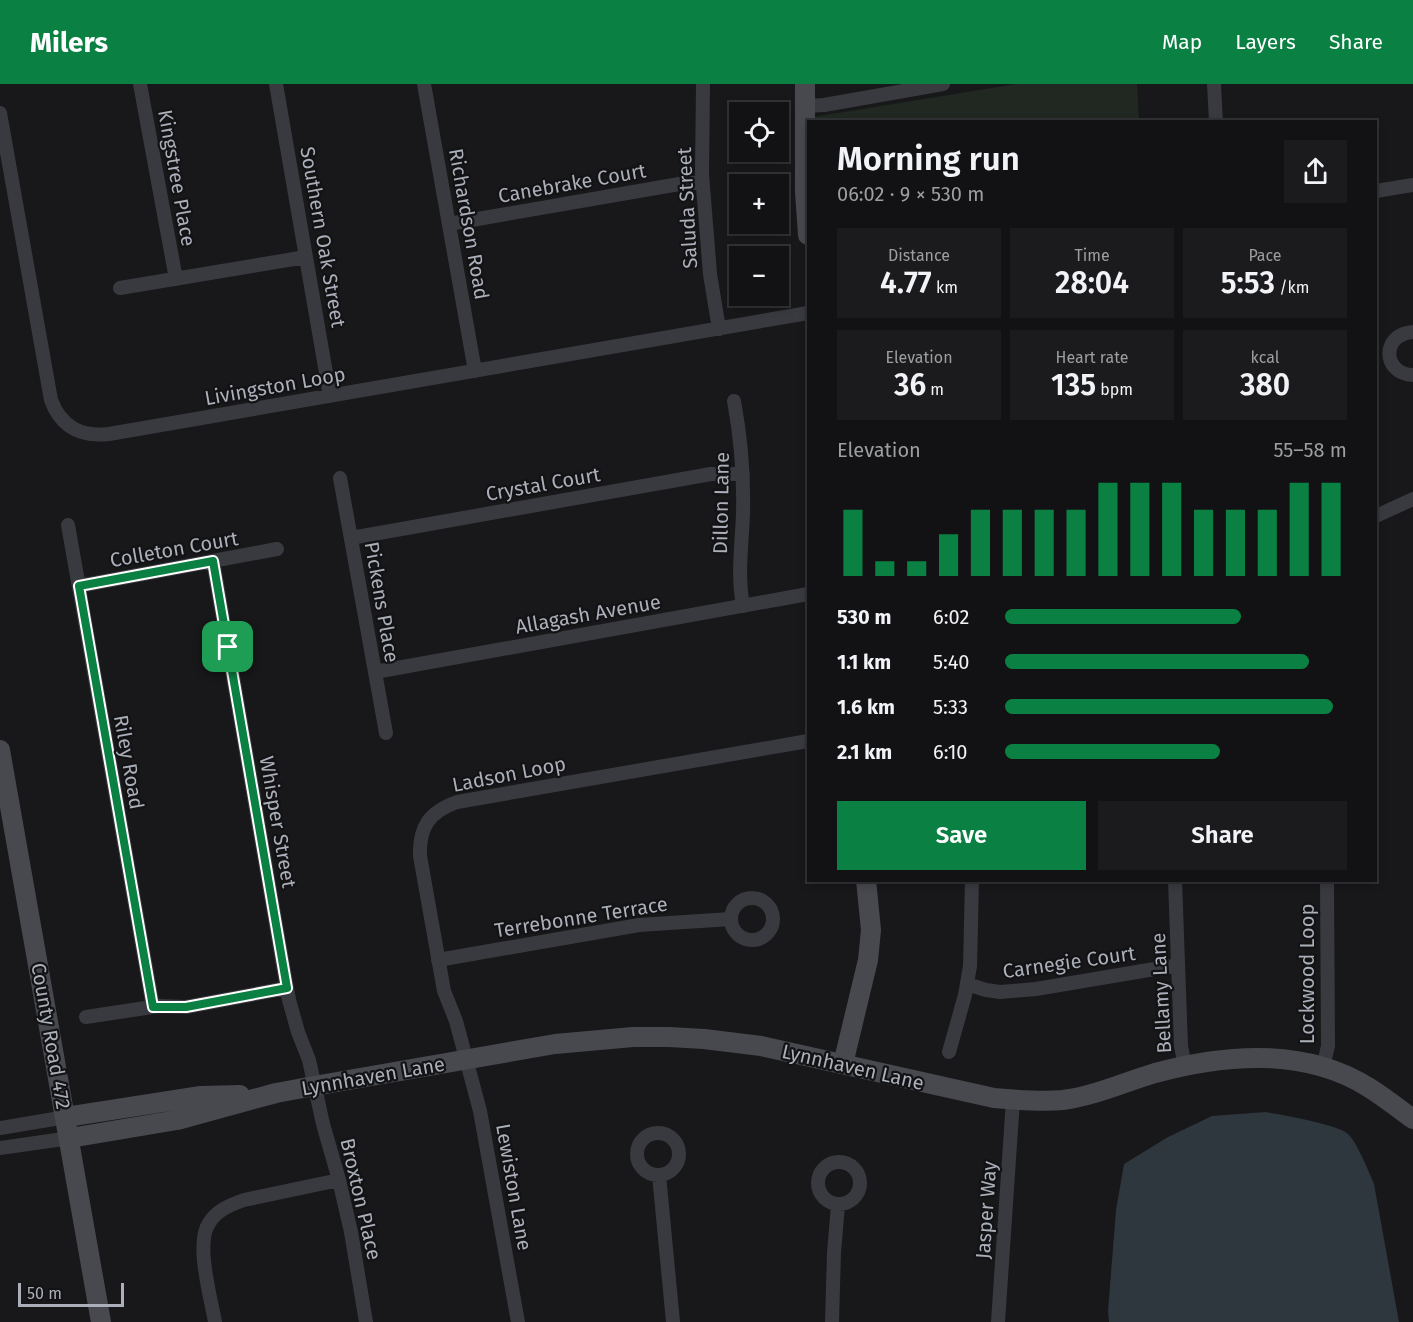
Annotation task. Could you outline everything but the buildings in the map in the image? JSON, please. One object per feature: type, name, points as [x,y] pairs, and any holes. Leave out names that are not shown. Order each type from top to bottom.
[{"type":"street","name":"Kingstree Place","points":[[140,84],[176,279]]},
{"type":"street","name":"Southern Oak Street","points":[[276,84],[330,396]]},
{"type":"street","name":"Richardson Road","points":[[424,84],[475,371]]},
{"type":"street","name":"Saluda Street","points":[[703,84],[702,183],[710,274],[719,329]]},
{"type":"street","points":[[805,84],[807,221]]},
{"type":"street","points":[[805,106],[824,105],[943,84]]},
{"type":"street","points":[[1214,84],[1216,120]]},
{"type":"street","name":"Livingston Loop","points":[[0,114],[51,400],[64,423],[83,434],[103,435],[807,313]]},
{"type":"street","name":"Canebrake Court","points":[[449,224],[685,183],[702,183]]},
{"type":"street","points":[[1377,191],[1413,185]]},
{"type":"street","points":[[120,288],[306,257]]},
{"type":"street","points":[[1413,332],[1399,335],[1394,340],[1389,353],[1390,359],[1398,370],[1404,374],[1413,375]]},
{"type":"street","name":"Dillon Lane","points":[[734,401],[743,456],[743,516],[739,571],[743,606]]},
{"type":"street","name":"Crystal Court","points":[[351,538],[711,474],[743,474]]},
{"type":"street","name":"Pickens Place","points":[[340,478],[386,733]]},
{"type":"street","points":[[1377,516],[1413,499]]},
{"type":"street","name":"Riley Road","points":[[68,525],[153,1007]]},
{"type":"street","name":"Colleton Court","points":[[79,586],[277,549]]},
{"type":"street","name":"Whisper Street","points":[[213,561],[287,988],[293,1018],[306,1052],[314,1086]]},
{"type":"street","name":"Allagash Avenue","points":[[375,672],[807,594]]},
{"type":"street","name":"Ladson Loop","points":[[466,1059],[456,1021],[444,991],[420,856],[423,830],[430,817],[441,808],[457,802],[807,741]]},
{"type":"street","name":"County Road 472","points":[[0,750],[101,1322]]},
{"type":"street","points":[[843,1064],[868,960],[871,930],[867,882]]},
{"type":"street","points":[[949,1052],[967,984],[972,938],[972,882]]},
{"type":"street","name":"Bellamy Lane","points":[[1175,882],[1181,1046],[1185,1066]]},
{"type":"street","name":"Lockwood Loop","points":[[1323,1067],[1328,1046],[1327,882]]},
{"type":"street","name":"Terrebonne Terrace","points":[[438,960],[639,925],[731,919]]},
{"type":"street","name":"Carnegie Court","points":[[967,984],[1000,992],[1036,989],[1178,965]]},
{"type":"street","points":[[87,1017],[153,1007],[186,1007],[287,988]]},
{"type":"street","name":"Lynnhaven Lane","points":[[70,1138],[177,1120],[276,1093],[314,1086],[574,1042],[633,1037],[669,1037],[740,1043],[994,1098],[1013,1100],[1064,1100],[1185,1066],[1237,1058],[1268,1057],[1323,1067],[1367,1086],[1413,1119]]},
{"type":"street","name":"Lewiston Lane","points":[[466,1059],[488,1151],[518,1322]]},
{"type":"street","name":"Broxton Place","points":[[314,1086],[351,1232],[366,1322]]},
{"type":"street","name":"Lynnhaven Lane","points":[[66,1118],[201,1096],[276,1093]]},
{"type":"street","name":"Jasper Way","points":[[998,1322],[1013,1100]]},
{"type":"street","points":[[0,1128],[66,1118]]},
{"type":"street","points":[[0,1148],[70,1138]]},
{"type":"street","points":[[659,1175],[673,1322]]},
{"type":"street","points":[[215,1322],[203,1239],[208,1225],[218,1213],[229,1205],[244,1200],[339,1180]]},
{"type":"street","points":[[832,1322],[838,1205]]},
{"type":"shaded area","points":[[1016,84],[1137,84],[1139,120],[813,120],[813,117]]},
{"type":"shaded area","points":[[1266,1112],[1309,1120],[1342,1130],[1355,1144],[1374,1184],[1399,1322],[1109,1322],[1116,1210],[1124,1164],[1168,1137],[1212,1116]]},
{"type":"route","points":[[213,561],[228,647],[287,988],[186,1007],[153,1007],[79,586],[213,561]]}]
